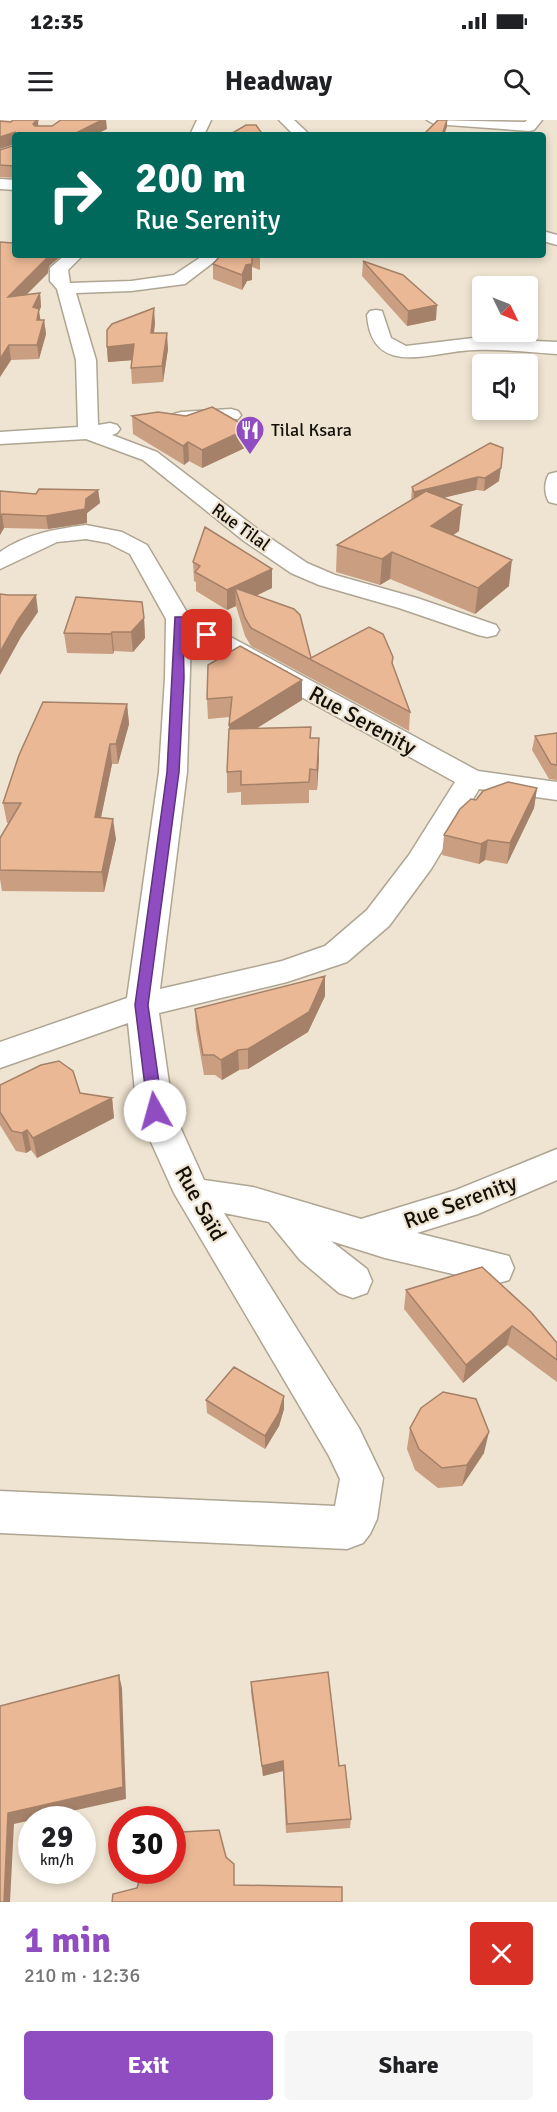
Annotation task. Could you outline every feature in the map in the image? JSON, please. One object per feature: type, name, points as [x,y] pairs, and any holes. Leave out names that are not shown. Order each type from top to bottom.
[{"type":"street","points":[[286,120],[300,132]]},
{"type":"street","points":[[443,120],[529,127],[535,120]]},
{"type":"street","points":[[71,258],[59,268],[59,281],[65,288],[86,360],[87,433],[133,425]]},
{"type":"street","points":[[65,288],[131,286],[178,280],[211,258]]},
{"type":"street","points":[[376,315],[378,333],[384,343],[401,350],[420,351],[471,344],[557,348]]},
{"type":"street","points":[[165,420],[231,414]]},
{"type":"street","name":"Rue Tilal","points":[[0,438],[87,433],[150,456],[252,536],[299,568],[327,580],[408,603],[487,630]]},
{"type":"street","points":[[557,479],[557,497]]},
{"type":"street","name":"Rue Saïd","points":[[0,562],[15,552],[52,536],[86,532],[114,537],[139,550],[178,619],[178,678],[173,772],[141,1005],[155,1111],[192,1193],[344,1442],[362,1478],[355,1519],[346,1528],[0,1512]]},
{"type":"street","name":"Rue Serenity","points":[[178,619],[471,779],[557,791]]},
{"type":"street","points":[[0,1055],[141,1005],[287,971],[336,954],[378,918],[420,862],[471,779]]},
{"type":"street","name":"Rue Serenity","points":[[361,1235],[465,1203],[557,1164]]},
{"type":"street","name":"Rue Serenity","points":[[192,1193],[253,1202],[361,1235],[495,1268]]},
{"type":"street","points":[[281,1210],[313,1249],[353,1281]]},
{"type":"building","points":[[13,120],[37,120],[33,124],[35,126],[52,126],[61,120],[102,120],[78,132],[12,132],[0,137],[0,121],[11,122]]},
{"type":"building","points":[[438,120],[447,120],[443,132],[426,132]]},
{"type":"building","points":[[246,125],[256,125],[261,132],[234,132]]},
{"type":"building","points":[[12,146],[12,166],[0,165],[0,150]]},
{"type":"building","points":[[0,242],[12,243],[12,258],[46,258],[8,297],[40,293],[33,307],[39,309],[37,320],[44,320],[37,345],[9,345],[0,359]]},
{"type":"building","points":[[218,258],[252,258],[252,264],[246,265],[242,275],[213,264]]},
{"type":"building","points":[[363,261],[403,275],[437,305],[408,311]]},
{"type":"building","points":[[154,308],[151,333],[167,333],[162,366],[131,368],[134,344],[107,347],[107,330],[112,324]]},
{"type":"building","points":[[212,407],[249,428],[202,450],[188,442],[183,446],[132,416],[158,412],[186,416]]},
{"type":"building","points":[[490,443],[503,448],[501,468],[485,478],[478,477],[414,492],[412,487]]},
{"type":"building","points":[[39,489],[98,490],[86,499],[85,509],[46,516],[2,514],[0,518],[0,491],[36,494]]},
{"type":"building","points":[[426,491],[462,505],[431,526],[512,560],[478,588],[392,552],[382,559],[337,545]]},
{"type":"building","points":[[205,527],[272,569],[227,590],[195,572],[200,566],[193,562]]},
{"type":"building","points":[[235,588],[294,609],[300,615],[311,658],[369,627],[383,634],[393,657],[392,663],[410,712],[251,628],[245,618]]},
{"type":"building","points":[[0,594],[36,595],[18,620],[0,652]]},
{"type":"building","points":[[76,597],[142,602],[144,618],[131,632],[64,633]]},
{"type":"building","points":[[240,646],[302,680],[229,725],[232,697],[207,699],[208,665]]},
{"type":"building","points":[[43,702],[127,704],[116,744],[110,744],[95,817],[113,819],[102,872],[0,870],[0,838],[21,803],[3,803],[19,755]]},
{"type":"building","points":[[311,727],[310,738],[319,738],[317,770],[310,769],[309,782],[241,785],[241,771],[227,772],[229,729]]},
{"type":"building","points":[[557,733],[557,765],[551,764],[535,736]]},
{"type":"building","points":[[508,782],[537,788],[510,843],[488,840],[481,844],[444,835],[460,809],[471,799],[476,800],[483,791]]},
{"type":"building","points":[[325,976],[309,1012],[248,1049],[238,1050],[221,1060],[214,1055],[203,1055],[195,1009]]},
{"type":"building","points":[[59,1061],[73,1071],[80,1093],[112,1098],[33,1138],[27,1130],[22,1133],[12,1131],[0,1112],[0,1085],[41,1065]]},
{"type":"building","points":[[482,1267],[531,1312],[557,1343],[557,1360],[512,1326],[466,1365],[406,1290]]},
{"type":"building","points":[[234,1367],[284,1396],[279,1413],[265,1436],[206,1400]]},
{"type":"building","points":[[443,1392],[476,1399],[489,1432],[467,1465],[442,1468],[419,1449],[410,1428],[421,1408]]},
{"type":"building","points":[[328,1672],[339,1766],[345,1765],[351,1819],[287,1824],[283,1761],[262,1766],[251,1682]]},
{"type":"building","points":[[119,1675],[123,1787],[39,1806],[18,1806],[18,1811],[8,1813],[4,1902],[0,1902],[0,1706]]},
{"type":"building","points":[[219,1830],[226,1857],[234,1864],[234,1885],[342,1887],[342,1902],[112,1902],[113,1894],[137,1888],[138,1884],[186,1884],[186,1832]]},
{"type":"place","name":"Tilal Ksara","points":[[250,456]]},
{"type":"route","points":[[155,1111],[141,1005],[173,772],[178,678],[178,619],[207,635]]}]
